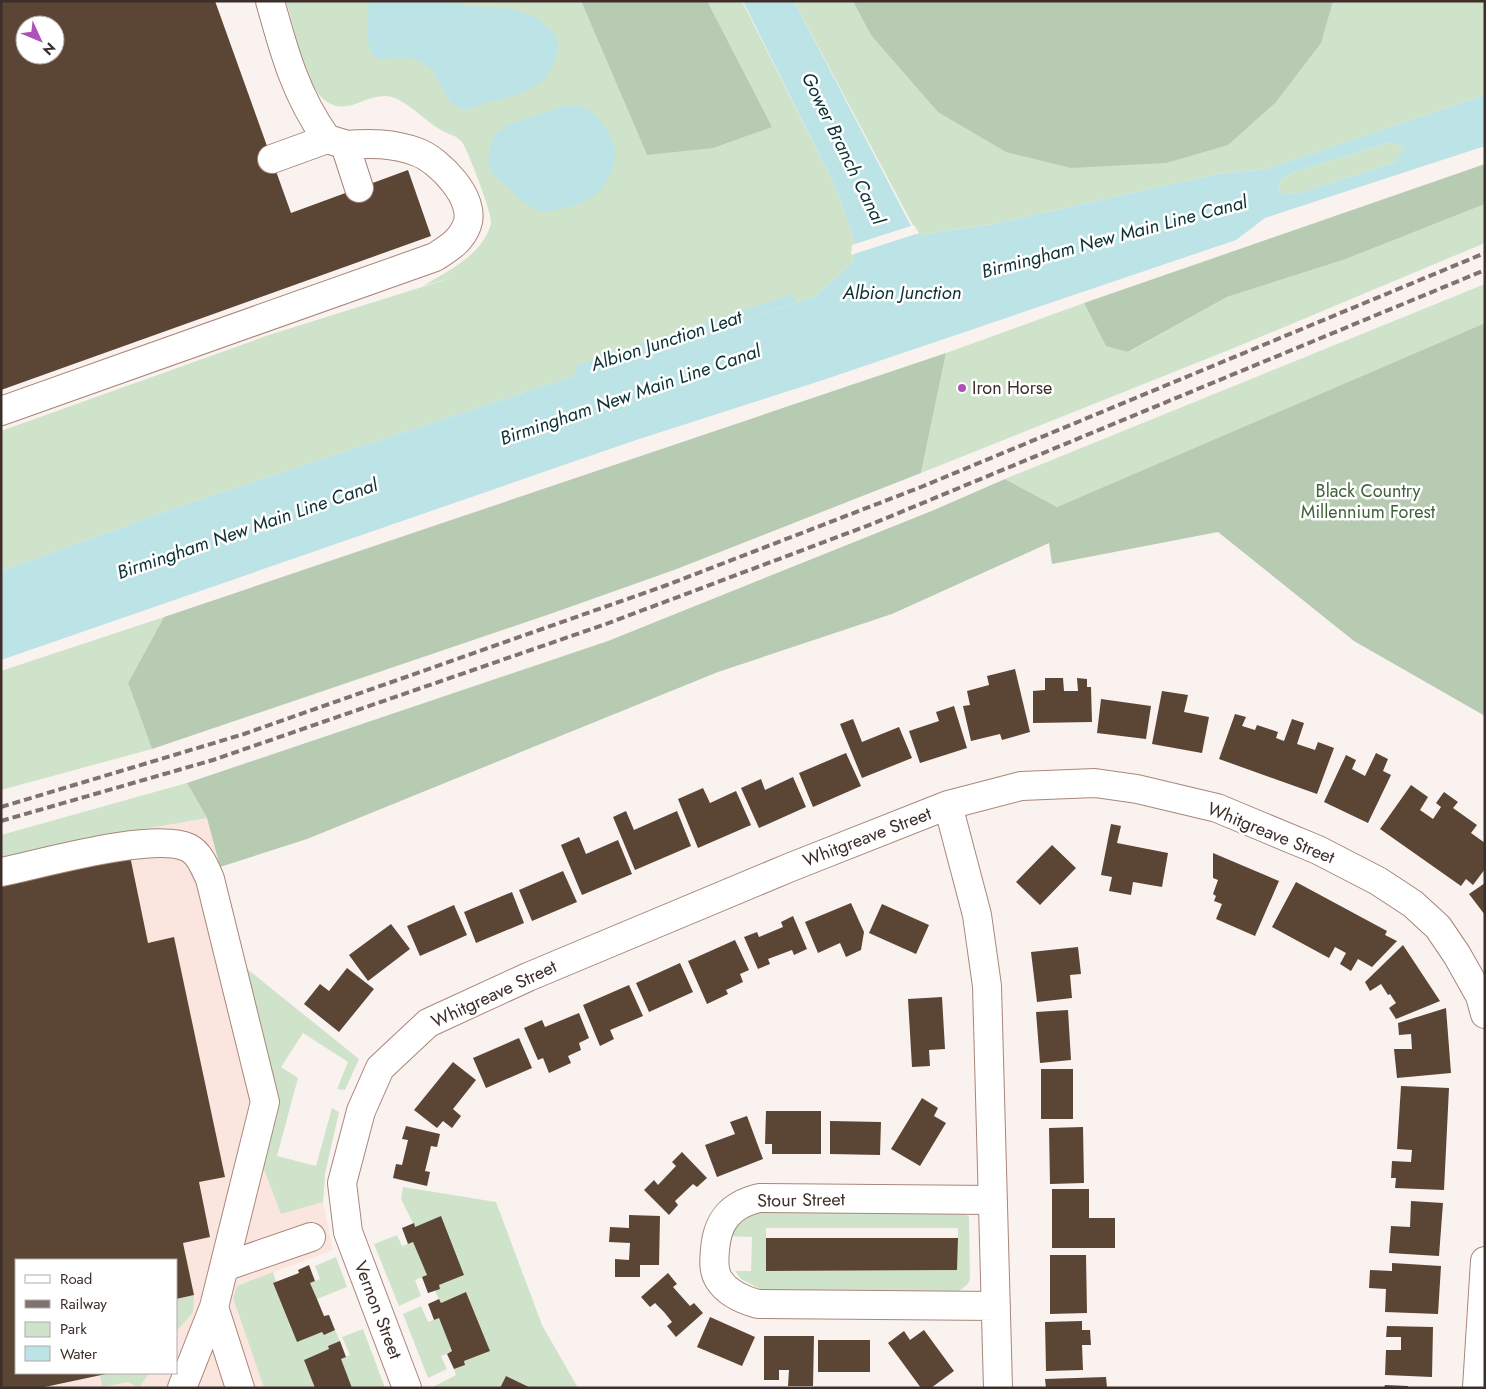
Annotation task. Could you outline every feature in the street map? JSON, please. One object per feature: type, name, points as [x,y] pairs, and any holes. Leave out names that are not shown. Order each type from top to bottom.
[{"type":"street","points":[[270,1],[284,50],[308,112],[336,142],[359,188]]},
{"type":"street","points":[[1,410],[435,257],[456,243],[468,224],[466,202],[456,184],[439,166],[419,152],[395,145],[336,142],[272,159]]},
{"type":"street","name":"Whitgreave Street","points":[[348,1232],[342,1183],[361,1111],[380,1068],[428,1023],[591,951],[791,867],[948,805],[1021,786],[1095,783],[1137,789],[1217,808],[1318,850],[1378,881],[1413,904],[1438,927],[1457,955],[1480,996],[1485,1014]]},
{"type":"street","points":[[948,805],[977,915],[987,986],[998,1388]]},
{"type":"street","points":[[1,872],[135,844],[176,844],[190,849],[201,860],[210,879],[265,1102],[214,1307],[182,1388]]},
{"type":"street","name":"Stour Street","points":[[994,1200],[759,1198],[741,1204],[722,1223],[716,1232],[713,1263],[719,1280],[726,1288],[744,1300],[758,1304],[996,1306]]},
{"type":"street","name":"Vernon Street","points":[[348,1232],[407,1388]]},
{"type":"street","points":[[224,1267],[311,1237]]},
{"type":"street","points":[[1477,1388],[1485,1261]]},
{"type":"street","points":[[214,1307],[240,1388]]},
{"type":"shaded area","points":[[207,818],[280,1099],[262,1164],[325,1174],[323,1202],[333,1250],[237,1286],[233,1298],[264,1388],[1,1388],[1,858],[77,841]]},
{"type":"green space","points":[[286,1],[581,1],[647,155],[705,1],[742,1],[836,189],[855,241],[854,261],[816,296],[187,504],[1,571],[1,431],[269,335],[457,276],[423,286],[454,268],[473,253],[487,234],[491,218],[474,169],[462,142],[455,136],[436,127],[400,100],[392,97],[377,97],[342,107],[327,102],[319,95],[306,70]]},
{"type":"green space","points":[[581,1],[707,1],[772,127],[713,148],[647,155]]},
{"type":"green space","points":[[794,1],[1485,1],[1485,95],[1266,169],[1217,174],[994,224],[918,235]]},
{"type":"green space","points":[[853,1],[1333,1],[1321,43],[1276,102],[1228,145],[1166,163],[1071,168],[1006,152],[938,112],[871,35]]},
{"type":"green space","points":[[1391,142],[1405,148],[1395,161],[1389,164],[1296,194],[1283,193],[1277,189],[1282,179],[1294,172]]},
{"type":"green space","points":[[1485,164],[1485,204],[1346,259],[1227,297],[1128,352],[1106,346],[1084,303]]},
{"type":"green space","points":[[1485,204],[1485,243],[1234,348],[921,473],[946,353],[1084,303],[1106,345],[1129,352],[1227,297],[1346,259]]},
{"type":"green space","points":[[1485,284],[1485,323],[1057,507],[1005,479]]},
{"type":"green space","name":"Black Country Millennium Forest","points":[[1485,323],[1485,716],[1354,641],[1218,532],[1052,564],[1049,543],[892,614],[718,672],[307,839],[220,867],[207,818],[187,783],[608,641],[934,510],[1005,479],[1057,507]]},
{"type":"green space","points":[[946,353],[921,473],[674,570],[152,749],[128,683],[164,617]]},
{"type":"green space","points":[[164,617],[128,683],[152,749],[1,790],[1,671]]},
{"type":"green space","points":[[187,783],[207,818],[77,841],[1,858],[1,835]]},
{"type":"green space","points":[[238,937],[246,968],[359,1059],[345,1090],[337,1089],[348,1062],[303,1033],[281,1067],[298,1078],[277,1156],[316,1166],[332,1108],[339,1112],[325,1174],[323,1202],[281,1214],[262,1164]]},
{"type":"green space","points":[[403,1187],[496,1202],[542,1325],[578,1388],[531,1388],[506,1376],[500,1388],[431,1388],[456,1375],[454,1369],[465,1365],[464,1361],[490,1351],[466,1292],[441,1303],[435,1291],[439,1285],[464,1275],[441,1217],[415,1227],[401,1199]]},
{"type":"green space","points":[[755,1209],[962,1210],[969,1217],[970,1279],[968,1284],[959,1291],[762,1290],[741,1279],[735,1271],[751,1271],[752,1237],[724,1236]],"holes":[[[766,1228],[958,1228],[957,1270],[766,1271]]]},
{"type":"green space","points":[[397,1235],[402,1246],[413,1242],[427,1275],[415,1280],[421,1296],[399,1306],[374,1244]]},
{"type":"green space","points":[[336,1257],[347,1287],[317,1299],[310,1283],[320,1279],[315,1266]]},
{"type":"green space","points":[[273,1272],[276,1282],[273,1284],[297,1342],[322,1332],[324,1335],[335,1330],[340,1341],[328,1346],[329,1349],[304,1360],[315,1388],[264,1388],[233,1298],[237,1286]]},
{"type":"green space","points":[[194,1295],[193,1312],[178,1330],[178,1299]]},
{"type":"green space","points":[[421,1306],[428,1322],[439,1318],[452,1351],[441,1356],[447,1369],[428,1378],[403,1314]]},
{"type":"green space","points":[[363,1329],[385,1388],[352,1388],[341,1359],[350,1355],[342,1337]]},
{"type":"green space","points":[[148,1374],[139,1388],[128,1382],[102,1387],[100,1375]]},
{"type":"water","points":[[370,1],[453,1],[467,6],[512,9],[536,17],[558,37],[557,54],[553,67],[546,77],[528,90],[468,109],[462,109],[450,101],[433,73],[421,62],[406,57],[382,60],[372,55],[368,42],[367,28]]},
{"type":"water","points":[[743,1],[794,1],[910,224],[918,235],[994,224],[1217,174],[1266,169],[1485,95],[1485,146],[1265,218],[1236,240],[817,382],[636,440],[1,660],[1,571],[187,504],[816,296],[854,261],[855,241],[836,189]],"holes":[[[1391,142],[1405,148],[1395,161],[1389,164],[1296,194],[1283,193],[1277,189],[1282,179],[1294,172]]]},
{"type":"water","points":[[564,106],[583,107],[595,115],[610,135],[615,150],[614,164],[605,184],[589,199],[573,206],[539,212],[520,199],[490,171],[488,160],[490,148],[495,135],[507,125]]},
{"type":"pier","points":[[914,225],[919,233],[851,255],[852,245]]},
{"type":"building","points":[[1,1],[215,1],[291,213],[408,170],[431,236],[1,390]]},
{"type":"building","points":[[1015,669],[1030,732],[1002,740],[1000,734],[971,741],[963,706],[970,705],[967,691],[989,685],[987,676]]},
{"type":"building","points":[[1045,678],[1063,678],[1064,691],[1078,691],[1077,678],[1087,679],[1087,687],[1091,687],[1092,722],[1033,723],[1033,691],[1045,690]]},
{"type":"building","points":[[1162,691],[1188,695],[1184,712],[1209,717],[1202,753],[1152,744]]},
{"type":"building","points":[[1101,699],[1151,706],[1146,739],[1097,733]]},
{"type":"building","points":[[954,706],[967,748],[920,763],[909,731],[939,721],[936,712]]},
{"type":"building","points":[[1235,714],[1246,717],[1242,726],[1255,730],[1257,725],[1278,732],[1276,738],[1284,741],[1292,719],[1304,723],[1297,744],[1315,750],[1318,742],[1334,748],[1317,794],[1219,759]]},
{"type":"building","points":[[853,719],[862,742],[899,727],[912,758],[862,778],[840,724]]},
{"type":"building","points":[[846,753],[861,786],[813,807],[799,773]]},
{"type":"building","points":[[1376,753],[1388,759],[1383,771],[1391,775],[1368,823],[1324,802],[1346,755],[1356,760],[1352,769],[1365,776]]},
{"type":"building","points":[[793,777],[806,807],[759,828],[741,788],[761,779],[765,790]]},
{"type":"building","points":[[1411,785],[1428,797],[1420,810],[1433,819],[1441,807],[1436,803],[1444,792],[1458,802],[1453,808],[1477,825],[1471,833],[1485,843],[1485,869],[1473,885],[1466,879],[1461,886],[1380,829]]},
{"type":"building","points":[[703,788],[710,803],[736,791],[751,825],[698,848],[678,799]]},
{"type":"building","points":[[626,811],[634,830],[677,811],[691,846],[635,870],[613,817]]},
{"type":"building","points":[[1111,824],[1121,826],[1117,843],[1168,853],[1162,887],[1133,882],[1131,895],[1109,891],[1112,877],[1101,875]]},
{"type":"building","points":[[579,837],[586,854],[618,840],[632,874],[582,895],[561,845]]},
{"type":"building","points":[[1052,845],[1076,868],[1040,905],[1016,882]]},
{"type":"building","points":[[1213,853],[1279,881],[1255,936],[1216,919],[1222,904],[1214,901],[1216,896],[1213,894],[1218,880],[1213,878]]},
{"type":"building","points":[[130,856],[148,943],[174,937],[225,1177],[199,1182],[210,1237],[183,1243],[194,1295],[178,1299],[178,1259],[15,1259],[15,1374],[106,1374],[40,1388],[1,1388],[1,883]]},
{"type":"building","points":[[563,871],[577,902],[532,921],[519,890]]},
{"type":"building","points":[[1296,882],[1387,931],[1385,935],[1397,941],[1372,967],[1358,959],[1351,971],[1340,964],[1346,953],[1335,947],[1329,958],[1272,927]]},
{"type":"building","points":[[1485,883],[1485,915],[1469,894]]},
{"type":"building","points":[[512,892],[524,923],[476,943],[464,912]]},
{"type":"building","points":[[851,903],[864,932],[861,950],[846,957],[840,943],[818,953],[805,922]]},
{"type":"building","points":[[882,904],[929,925],[916,954],[869,933]]},
{"type":"building","points":[[454,905],[467,935],[420,956],[407,926]]},
{"type":"building","points":[[793,916],[807,949],[794,955],[792,950],[768,959],[770,964],[758,969],[744,937],[757,932],[759,937],[783,927],[781,922]]},
{"type":"building","points":[[391,924],[410,949],[368,981],[349,955]]},
{"type":"building","points":[[735,940],[749,970],[740,974],[743,982],[726,990],[728,994],[707,1004],[688,961]]},
{"type":"building","points":[[1403,945],[1440,1001],[1396,1019],[1389,1008],[1396,1003],[1390,994],[1388,995],[1381,984],[1370,991],[1365,982]]},
{"type":"building","points":[[1078,947],[1081,974],[1070,975],[1072,998],[1037,1002],[1031,952]]},
{"type":"building","points":[[680,963],[693,992],[649,1012],[636,983]]},
{"type":"building","points":[[347,968],[374,989],[339,1032],[304,1004],[320,984],[329,991]]},
{"type":"building","points":[[629,985],[643,1016],[610,1030],[614,1039],[600,1046],[583,1005]]},
{"type":"building","points":[[942,997],[945,1049],[929,1050],[930,1066],[912,1067],[908,999]]},
{"type":"building","points":[[1446,1008],[1451,1073],[1397,1078],[1394,1049],[1412,1049],[1411,1034],[1399,1035],[1398,1023]]},
{"type":"building","points":[[1068,1010],[1071,1060],[1040,1063],[1036,1012]]},
{"type":"building","points":[[579,1013],[589,1038],[579,1043],[581,1050],[568,1056],[571,1063],[549,1073],[543,1058],[538,1060],[524,1028],[542,1020],[545,1027]]},
{"type":"building","points":[[519,1038],[532,1068],[486,1088],[473,1058]]},
{"type":"building","points":[[453,1062],[476,1080],[453,1109],[461,1116],[452,1128],[443,1121],[437,1128],[414,1110]]},
{"type":"building","points":[[1041,1069],[1073,1069],[1073,1119],[1041,1119]]},
{"type":"building","points":[[1401,1086],[1449,1088],[1444,1190],[1395,1188],[1396,1178],[1391,1178],[1392,1161],[1411,1162],[1412,1150],[1397,1149]]},
{"type":"building","points":[[922,1098],[938,1108],[934,1116],[946,1123],[920,1166],[891,1149]]},
{"type":"building","points":[[766,1111],[821,1111],[821,1154],[772,1154],[772,1144],[765,1144]]},
{"type":"building","points":[[747,1116],[763,1159],[717,1177],[705,1145],[735,1134],[730,1122]]},
{"type":"building","points":[[830,1121],[881,1122],[880,1155],[830,1154]]},
{"type":"building","points":[[406,1126],[440,1134],[437,1147],[431,1146],[425,1171],[430,1172],[427,1186],[393,1178],[396,1164],[402,1165],[408,1140],[402,1139]]},
{"type":"building","points":[[1083,1127],[1084,1183],[1050,1184],[1049,1128]]},
{"type":"building","points":[[682,1152],[707,1178],[697,1187],[693,1184],[675,1201],[678,1205],[669,1215],[644,1190],[654,1180],[658,1185],[676,1166],[672,1162]]},
{"type":"building","points":[[1052,1189],[1089,1189],[1089,1218],[1115,1218],[1115,1248],[1052,1248]]},
{"type":"building","points":[[1411,1201],[1443,1203],[1439,1256],[1389,1253],[1391,1226],[1410,1227]]},
{"type":"building","points":[[629,1215],[660,1216],[659,1265],[640,1265],[640,1277],[615,1277],[615,1259],[629,1260],[630,1243],[609,1242],[610,1227],[629,1228]]},
{"type":"building","points":[[441,1216],[464,1275],[439,1285],[440,1289],[428,1293],[422,1277],[427,1275],[413,1242],[408,1244],[402,1228],[414,1223],[415,1227]]},
{"type":"building","points":[[766,1238],[958,1238],[957,1270],[766,1271]]},
{"type":"building","points":[[1050,1255],[1086,1255],[1087,1313],[1050,1314]]},
{"type":"building","points":[[1392,1263],[1441,1266],[1438,1314],[1385,1312],[1386,1289],[1369,1288],[1370,1270],[1392,1271]]},
{"type":"building","points":[[309,1265],[315,1281],[310,1283],[324,1316],[329,1315],[335,1330],[324,1335],[322,1332],[297,1342],[273,1283],[299,1273],[298,1270]]},
{"type":"building","points":[[668,1273],[677,1284],[673,1287],[690,1306],[694,1303],[703,1313],[676,1337],[667,1326],[672,1322],[664,1312],[655,1303],[650,1307],[641,1297]]},
{"type":"building","points":[[466,1292],[490,1351],[464,1361],[465,1365],[454,1369],[447,1354],[452,1351],[439,1318],[434,1320],[428,1304],[439,1299],[441,1303]]},
{"type":"building","points":[[710,1317],[755,1337],[742,1366],[697,1347]]},
{"type":"building","points":[[1082,1321],[1082,1330],[1090,1330],[1091,1345],[1082,1345],[1083,1370],[1046,1371],[1045,1322]]},
{"type":"building","points":[[1387,1326],[1433,1327],[1432,1377],[1385,1375],[1386,1350],[1401,1350],[1401,1337],[1386,1337]]},
{"type":"building","points":[[924,1330],[954,1371],[931,1388],[921,1388],[888,1343],[904,1331],[910,1340]]},
{"type":"building","points":[[764,1336],[814,1336],[813,1386],[788,1386],[789,1370],[779,1370],[779,1380],[764,1380]]},
{"type":"building","points":[[818,1340],[870,1340],[870,1372],[818,1372]]},
{"type":"building","points":[[340,1341],[346,1357],[341,1359],[352,1388],[315,1388],[304,1360],[329,1349],[328,1346]]},
{"type":"building","points":[[506,1376],[531,1388],[500,1388]]},
{"type":"building","points":[[1106,1377],[1107,1388],[1046,1388],[1045,1379]]},
{"type":"building","points":[[1385,1385],[1408,1386],[1408,1388],[1384,1388]]},
{"type":"waterway","name":"Albion Junction Leat","points":[[585,383],[580,369],[791,299]]},
{"type":"railway","points":[[1,807],[244,734],[667,585],[921,487],[1485,253]]},
{"type":"railway","points":[[1,821],[213,760],[606,624],[872,524],[1485,270]]},
{"type":"place","name":"Iron Horse","points":[[962,388]]},
{"type":"water label","name":"Gower Branch Canal","points":[[844,148]]},
{"type":"water label","name":"Birmingham New Main Line Canal","points":[[1114,236]]},
{"type":"water label","name":"Albion Junction","points":[[902,292]]},
{"type":"water label","name":"Birmingham New Main Line Canal","points":[[630,394]]},
{"type":"water label","name":"Birmingham New Main Line Canal","points":[[247,528]]}]
